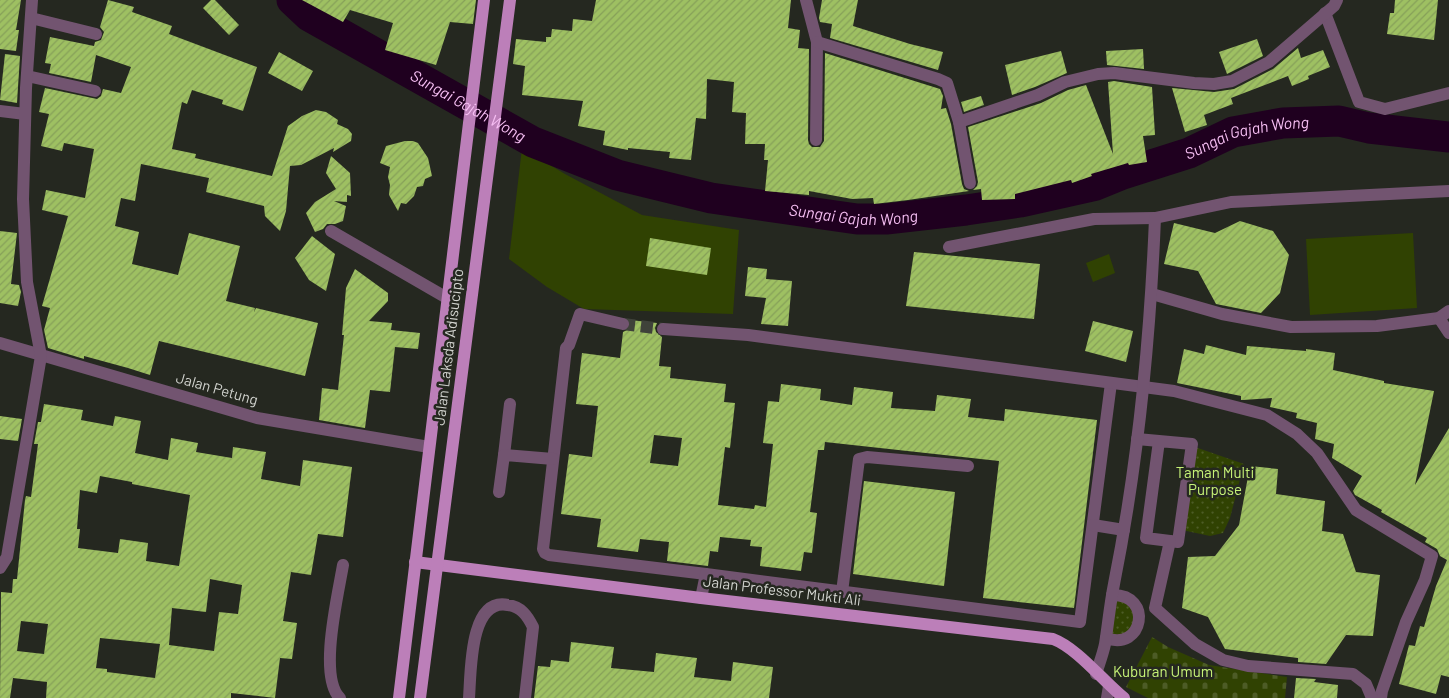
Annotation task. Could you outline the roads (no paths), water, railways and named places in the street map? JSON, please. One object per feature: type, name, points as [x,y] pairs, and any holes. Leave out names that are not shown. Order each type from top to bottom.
[{"type":"main road","name":"Jalan Laksda Adisucipto","points":[[399,698],[484,0]]},
{"type":"main road","name":"Jalan Laksda Adisucipto","points":[[420,698],[510,0]]},
{"type":"main road","name":"Jalan Professor Mukti Ali","points":[[415,562],[1053,640],[1064,643],[1072,649],[1096,674],[1108,692],[1124,698]]},
{"type":"street","points":[[0,568],[7,557],[41,356],[27,282],[23,199],[25,114],[32,0]]},
{"type":"street","points":[[806,0],[817,42],[816,140]]},
{"type":"street","points":[[959,122],[1038,94],[1065,82],[1098,74],[1114,73],[1214,84],[1232,80],[1269,62],[1334,6],[1337,0]]},
{"type":"street","points":[[1325,13],[1360,102],[1385,109],[1449,93]]},
{"type":"street","points":[[31,18],[96,34]]},
{"type":"street","points":[[817,42],[938,79],[947,84],[959,122],[970,183]]},
{"type":"street","points":[[27,76],[95,91]]},
{"type":"street","points":[[0,111],[25,114]]},
{"type":"street","points":[[949,248],[1094,219],[1155,218],[1231,202],[1449,191]]},
{"type":"street","points":[[1096,674],[1106,638],[1124,530],[1144,388],[1152,294],[1155,218]]},
{"type":"street","points":[[331,231],[447,298]]},
{"type":"street","points":[[1152,294],[1222,314],[1291,327],[1377,326],[1444,314],[1449,333]]},
{"type":"street","points":[[624,324],[580,314],[569,345],[566,348],[543,549],[545,553],[1080,622],[1111,382]]},
{"type":"street","points":[[663,329],[748,335],[1111,382],[1174,391],[1267,415],[1297,434],[1317,453],[1356,510],[1432,556],[1425,580],[1406,622],[1381,698]]},
{"type":"street","name":"Jalan Petung","points":[[0,343],[257,418],[429,447]]},
{"type":"street","points":[[499,492],[510,404]]},
{"type":"street","points":[[1137,439],[1159,441],[1192,444],[1178,541],[1145,538],[1159,441]]},
{"type":"street","points":[[504,455],[553,459]]},
{"type":"street","points":[[842,592],[859,459],[866,457],[968,466]]},
{"type":"street","points":[[1093,525],[1124,530]]},
{"type":"street","points":[[1155,608],[1170,541]]},
{"type":"street","points":[[340,698],[335,693],[330,675],[330,646],[343,565]]},
{"type":"street","points":[[701,598],[706,574]]},
{"type":"street","points":[[1106,638],[1119,640],[1132,634],[1138,626],[1139,612],[1132,600],[1126,596],[1112,595]]},
{"type":"street","points":[[469,698],[476,630],[482,616],[492,606],[506,604],[519,608],[528,616],[532,627],[525,698]]},
{"type":"street","points":[[1139,612],[1155,608]]},
{"type":"street","points":[[1155,608],[1195,644],[1222,660],[1248,666],[1353,674],[1366,684],[1372,698]]},
{"type":"waterway","name":"Sungai Gajah Wong","points":[[292,0],[309,16],[533,142],[617,175],[711,198],[857,219],[886,219],[966,210],[1020,202],[1096,185],[1123,174],[1189,153],[1233,132],[1283,123],[1339,121],[1369,128],[1449,137]]},
{"type":"tunnel","points":[[623,324],[663,329]]},
{"type":"park label","name":"Taman Multi Purpose","points":[[1215,482]]},
{"type":"park label","name":"Kuburan Umum","points":[[1163,672]]}]
